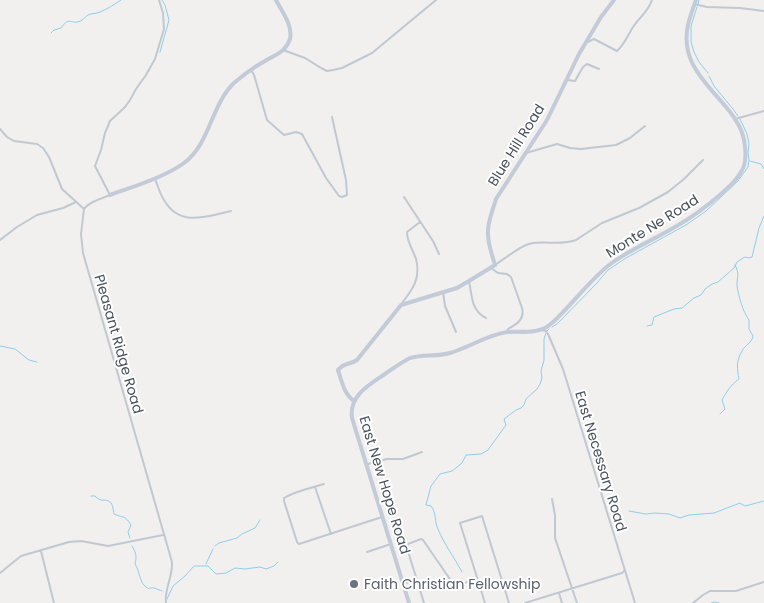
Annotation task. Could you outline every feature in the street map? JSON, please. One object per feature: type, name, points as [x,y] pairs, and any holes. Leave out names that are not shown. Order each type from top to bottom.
[{"type":"street","points":[[110,195],[95,166],[110,121],[125,107],[155,59],[164,29],[163,13],[159,0]]},
{"type":"street","points":[[0,129],[7,137],[14,141],[37,144],[43,148],[49,157],[61,187],[84,209],[86,206],[110,195],[155,178],[176,168],[198,149],[216,110],[233,84],[251,70],[284,50],[290,38],[290,30],[276,0]]},
{"type":"street","points":[[284,50],[305,58],[320,68],[327,70],[342,68],[372,53],[436,0]]},
{"type":"street","name":"Blue Hill Road","points":[[493,267],[488,236],[491,214],[499,193],[550,115],[579,54],[592,31],[614,0]]},
{"type":"street","points":[[592,31],[594,39],[617,51],[622,47],[635,25],[648,10],[652,0]]},
{"type":"street","points":[[695,2],[708,8],[740,8],[764,11]]},
{"type":"street","name":"Monte Ne Road","points":[[542,329],[559,317],[609,265],[691,217],[731,186],[742,171],[746,158],[741,128],[736,119],[701,79],[690,58],[686,45],[695,2]]},
{"type":"street","points":[[585,44],[594,39]]},
{"type":"street","points":[[566,80],[575,80],[587,64],[599,69]]},
{"type":"street","points":[[251,70],[269,122],[284,135],[296,132],[302,134],[326,178],[342,197],[347,195],[346,180],[332,118]]},
{"type":"street","points":[[736,119],[764,110]]},
{"type":"street","points":[[525,154],[557,144],[581,149],[616,145],[630,138],[645,126]]},
{"type":"street","points":[[401,305],[457,288],[493,267],[526,244],[564,243],[581,237],[602,223],[668,192],[703,160]]},
{"type":"street","points":[[155,178],[166,204],[182,216],[199,218],[231,211]]},
{"type":"street","points":[[404,197],[433,240],[439,254]]},
{"type":"street","points":[[0,240],[37,214],[63,208],[76,202]]},
{"type":"street","name":"Pleasant Ridge Road","points":[[84,209],[81,234],[83,255],[172,562],[171,575],[165,595],[166,603]]},
{"type":"street","points":[[420,222],[407,232],[408,241],[416,259],[416,283],[357,360],[341,366],[338,370],[348,397],[354,401],[363,389],[410,358],[449,353],[491,336],[507,332],[542,329]]},
{"type":"street","points":[[493,267],[498,273],[507,274],[511,277],[523,312],[521,319],[516,325],[508,329],[507,332]]},
{"type":"street","points":[[469,281],[474,307],[486,318]]},
{"type":"street","points":[[443,292],[456,332]]},
{"type":"street","name":"East Necessary Road","points":[[542,329],[548,334],[563,369],[635,603]]},
{"type":"street","name":"East New Hope Road","points":[[354,401],[351,409],[352,418],[409,603]]},
{"type":"street","points":[[366,465],[386,459],[403,459],[422,452]]},
{"type":"street","points":[[324,484],[284,498],[299,544],[382,517]]},
{"type":"street","points":[[315,487],[330,534]]},
{"type":"street","points":[[552,499],[555,538],[577,603]]},
{"type":"street","points":[[479,603],[484,602],[460,523],[482,516],[509,603]]},
{"type":"street","points":[[0,573],[21,556],[76,540],[108,546],[164,534]]},
{"type":"street","points":[[424,603],[406,546],[408,544],[423,540],[454,585],[477,579]]},
{"type":"street","points":[[367,552],[391,544]]},
{"type":"street","points":[[42,551],[54,603]]},
{"type":"street","points":[[525,603],[624,571]]},
{"type":"street","points":[[403,584],[416,580]]},
{"type":"street","points":[[693,603],[710,591],[736,591],[764,582]]},
{"type":"street","points":[[559,592],[562,603]]},
{"type":"waterway","points":[[51,33],[69,21],[79,21],[88,15],[103,11],[121,0]]},
{"type":"waterway","points":[[160,52],[169,20],[162,0]]},
{"type":"waterway","points":[[698,4],[699,0]]},
{"type":"waterway","points":[[697,7],[691,26],[691,42],[699,62],[708,73]]},
{"type":"waterway","points":[[709,76],[714,86],[738,116]]},
{"type":"waterway","points":[[552,327],[608,270],[686,225],[706,211],[738,181],[748,167],[749,160],[747,134],[740,119]]},
{"type":"waterway","points":[[750,161],[761,164],[764,169]]},
{"type":"waterway","points":[[647,326],[652,325],[654,317],[682,308],[701,295],[705,289],[718,282],[734,268],[737,262],[745,257],[752,257],[764,216]]},
{"type":"waterway","points":[[720,414],[725,409],[722,400],[729,388],[739,379],[738,365],[740,355],[753,336],[749,329],[749,320],[740,298],[737,285],[738,273],[735,265]]},
{"type":"waterway","points":[[462,572],[440,535],[433,509],[431,506],[426,505],[431,486],[440,474],[452,471],[462,463],[466,455],[481,454],[488,450],[506,425],[504,419],[521,408],[526,399],[537,389],[542,378],[541,371],[544,360],[544,339],[546,333]]},
{"type":"waterway","points":[[0,346],[15,349],[29,360],[37,362]]},
{"type":"waterway","points":[[91,496],[110,502],[114,514],[127,520],[131,525],[128,532],[130,538]]},
{"type":"waterway","points":[[629,511],[646,514],[669,514],[680,518],[689,515],[714,513],[740,503],[745,506],[764,501]]},
{"type":"waterway","points":[[215,546],[237,538],[255,528],[260,520]]},
{"type":"waterway","points":[[132,546],[136,555],[135,564],[144,585],[148,588],[162,591]]},
{"type":"waterway","points":[[206,564],[213,549]]},
{"type":"waterway","points":[[167,599],[173,586],[194,566],[208,566],[216,574],[226,573],[235,568],[260,567],[266,569],[278,562]]},
{"type":"waterway","points":[[711,603],[719,603]]},
{"type":"place","name":"Faith Christian Fellowship","points":[[354,584]]}]
